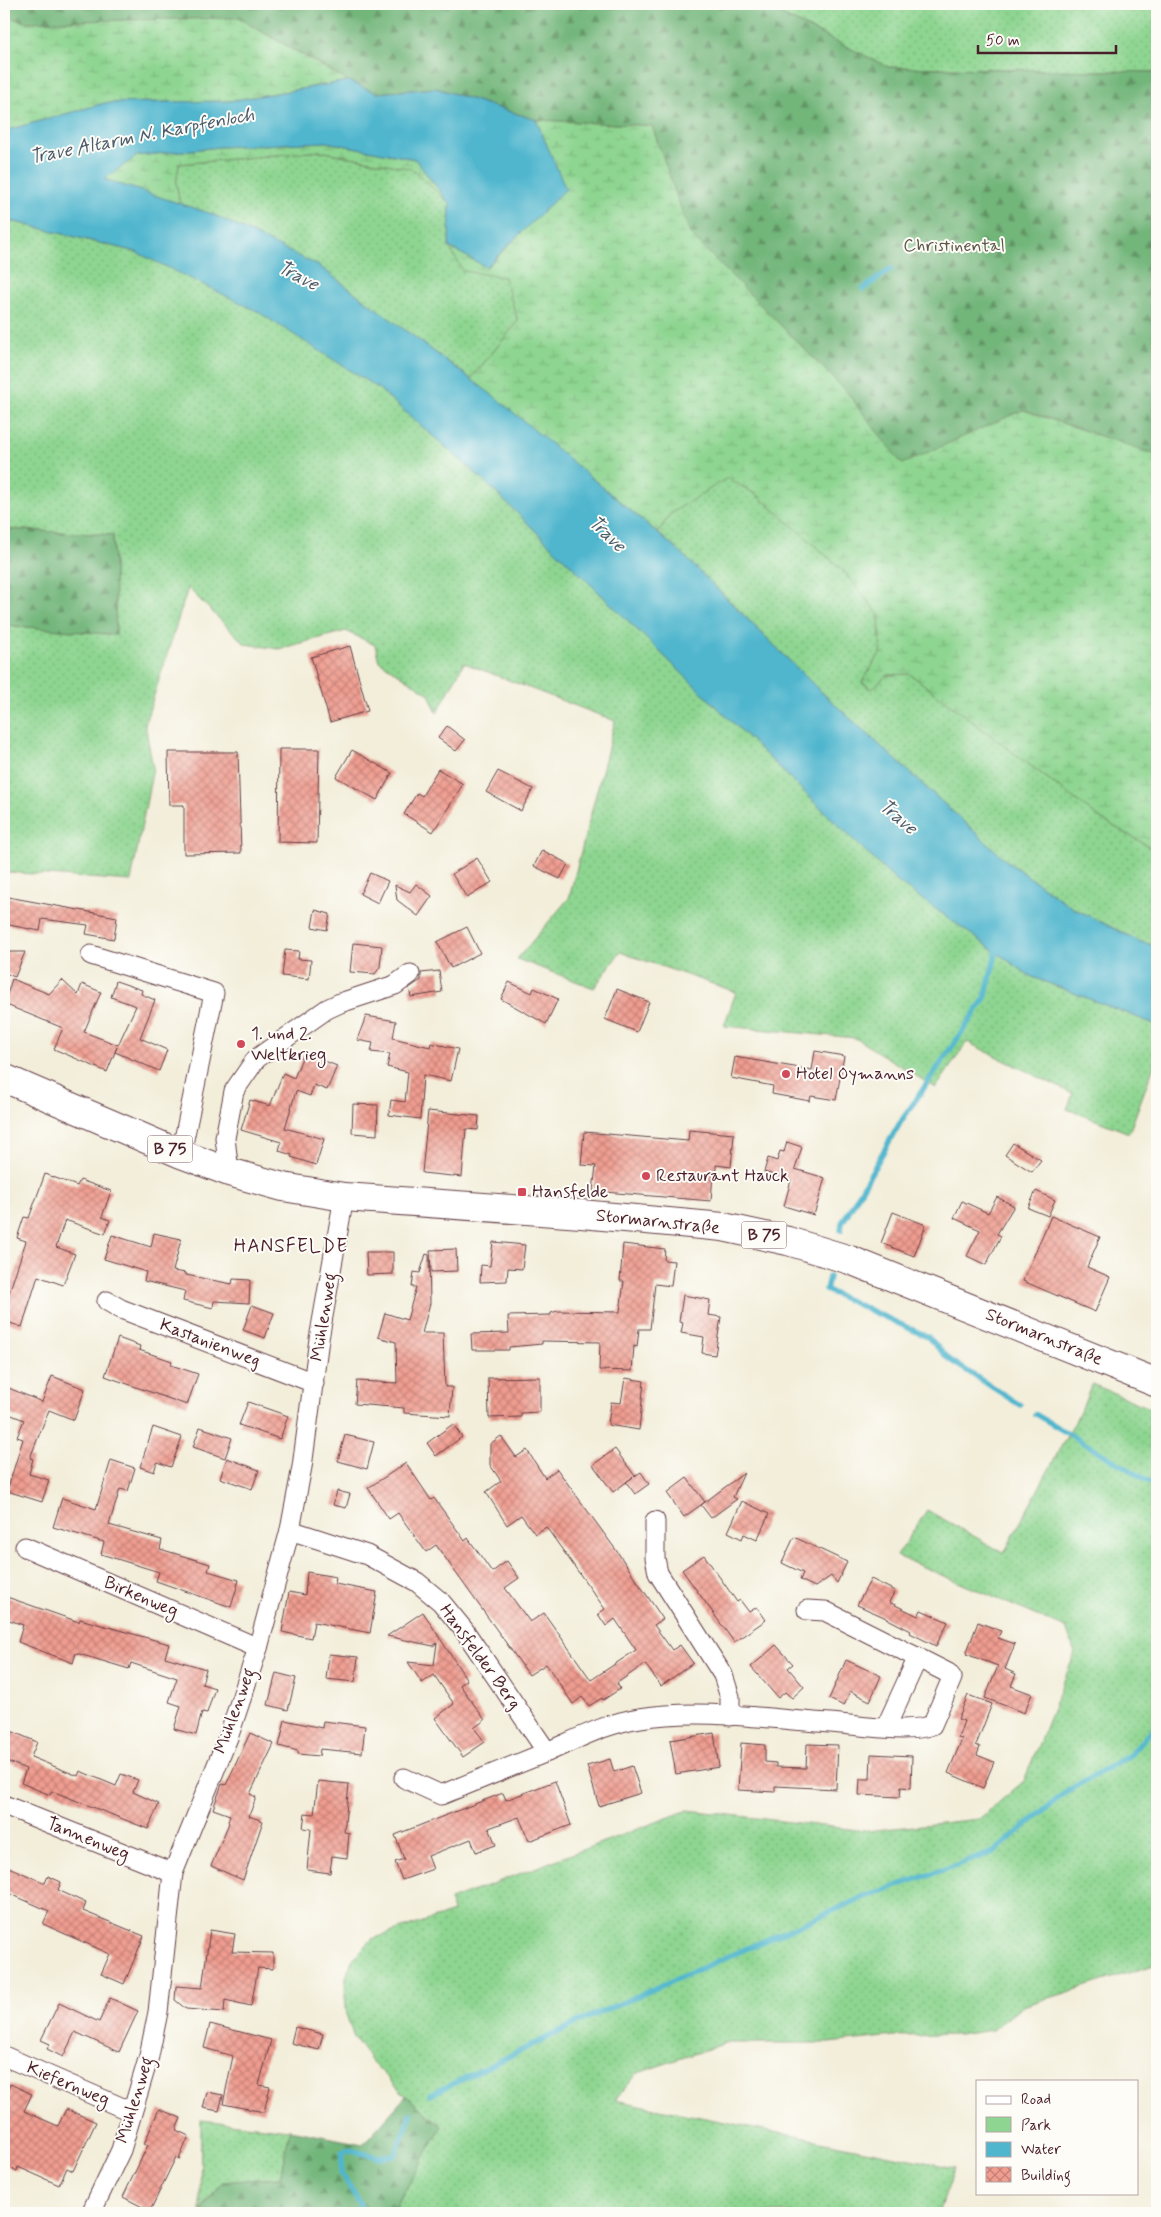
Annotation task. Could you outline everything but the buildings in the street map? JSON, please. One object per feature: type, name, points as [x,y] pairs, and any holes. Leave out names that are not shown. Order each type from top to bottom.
[{"type":"main road","name":"Stormarnstraße","points":[[4,1078],[181,1154],[229,1172],[283,1187],[344,1197],[591,1215],[723,1228],[772,1236],[859,1264],[1157,1383]]},
{"type":"street","points":[[91,955],[214,994],[181,1154]]},
{"type":"street","points":[[229,1172],[225,1138],[234,1091],[256,1059],[327,1010],[340,1003],[395,985],[410,974]]},
{"type":"street","name":"Mühlenweg","points":[[91,2213],[121,2150],[150,2056],[158,2012],[172,1873],[229,1734],[258,1648],[290,1530],[302,1466],[319,1340],[344,1197]]},
{"type":"street","name":"Kastanienweg","points":[[107,1301],[121,1309],[314,1382]]},
{"type":"street","points":[[655,1521],[654,1558],[658,1573],[723,1675],[730,1697],[730,1716]]},
{"type":"street","name":"Hansfelder Berg","points":[[290,1530],[368,1555],[417,1582],[442,1602],[464,1630],[547,1752]]},
{"type":"street","name":"Birkenweg","points":[[25,1547],[258,1648]]},
{"type":"street","points":[[404,1778],[442,1795],[588,1734],[638,1718],[665,1715],[730,1716],[886,1727],[925,1728],[932,1725],[937,1718],[952,1678],[948,1672],[826,1612],[808,1610]]},
{"type":"street","points":[[886,1727],[918,1657]]},
{"type":"street","name":"Tannenweg","points":[[4,1805],[172,1873]]},
{"type":"street","name":"Kiefernweg","points":[[4,2056],[132,2112]]},
{"type":"green space","name":"Christinental","points":[[4,4],[760,4],[888,67],[1157,72],[1157,455],[1023,410],[902,465],[845,390],[690,234],[652,126],[536,120],[436,88],[377,93],[348,81],[238,18],[25,22],[4,16]]},
{"type":"green space","points":[[760,4],[1157,4],[1157,72],[888,67]]},
{"type":"green space","points":[[4,16],[25,22],[238,18],[348,81],[229,101],[105,103],[4,131]]},
{"type":"green space","points":[[536,120],[652,126],[690,234],[845,390],[902,464],[1023,410],[1157,455],[1157,851],[1101,819],[910,674],[887,675],[872,689],[862,682],[881,652],[879,615],[842,569],[757,495],[727,478],[670,514],[658,533],[471,379],[518,321],[504,277],[463,271],[449,247],[487,267],[565,189]]},
{"type":"green space","points":[[326,142],[415,159],[450,204],[412,169],[320,151],[179,164],[176,183],[180,204],[104,179],[137,156],[219,147]]},
{"type":"green space","points":[[320,151],[412,169],[450,204],[449,247],[504,277],[518,321],[471,379],[319,266],[212,214],[180,204],[176,183],[179,164]]},
{"type":"green space","points":[[4,221],[15,222],[136,252],[255,309],[378,388],[481,478],[895,880],[1030,976],[1157,1025],[1157,1057],[1129,1133],[1067,1109],[1073,1094],[967,1042],[936,1088],[855,1038],[724,1026],[736,992],[620,952],[594,988],[517,959],[569,898],[615,721],[464,663],[437,713],[429,694],[379,661],[375,645],[346,631],[279,649],[245,644],[188,588],[145,724],[153,768],[131,881],[5,872],[4,625],[116,634],[113,535],[4,529]]},
{"type":"green space","points":[[727,477],[757,495],[842,569],[879,615],[881,652],[862,683],[872,689],[887,675],[910,674],[1101,819],[1157,851],[1157,946],[1141,942],[1073,908],[1008,862],[817,688],[680,552],[658,533],[670,514]]},
{"type":"green space","points":[[4,529],[113,535],[116,635],[4,625]]},
{"type":"green space","points":[[1092,1384],[1157,1411],[1157,1964],[1023,2006],[992,2030],[958,2035],[894,2036],[829,2043],[725,2043],[638,2073],[615,2100],[955,2168],[939,2213],[392,2213],[442,2126],[406,2096],[371,2061],[354,2037],[347,2017],[346,1977],[352,1960],[372,1939],[453,1912],[450,1900],[688,1810],[866,1831],[979,1819],[1024,1781],[1075,1653],[1066,1628],[897,1556],[927,1510],[1004,1553],[1083,1406]]},
{"type":"green space","points":[[406,2096],[442,2126],[392,2213],[199,2213],[223,2182],[280,2177],[290,2130],[363,2144]]},
{"type":"green space","points":[[201,2120],[290,2130],[280,2177],[223,2182],[200,2210]]},
{"type":"water","points":[[348,81],[377,93],[436,88],[536,120],[566,189],[486,267],[449,247],[450,204],[415,159],[326,142],[219,147],[137,156],[104,179],[212,214],[319,266],[495,397],[680,552],[817,688],[1008,862],[1073,908],[1141,942],[1157,946],[1157,1025],[1030,976],[895,880],[481,478],[378,388],[255,310],[136,252],[15,222],[4,221],[4,131],[105,103],[229,101]]},
{"type":"waterway","points":[[863,289],[891,269]]},
{"type":"waterway","points":[[841,1230],[842,1223],[900,1123],[985,998],[998,946]]},
{"type":"waterway","points":[[829,1277],[826,1290],[928,1337],[950,1360],[1020,1405]]},
{"type":"waterway","points":[[1035,1414],[1157,1486]]},
{"type":"waterway","points":[[430,2095],[585,2019],[862,1898],[994,1852],[1067,1791],[1130,1755],[1156,1725],[1157,1720]]},
{"type":"waterway","points":[[362,2209],[353,2191],[341,2174],[342,2153],[349,2150],[378,2157],[395,2155],[411,2114]]},
{"type":"place","name":"1. und 2. Weltkrieg","points":[[241,1044]]},
{"type":"place","name":"Hotel Oymanns","points":[[786,1074]]},
{"type":"place","name":"Restaurant Hauck","points":[[646,1176]]},
{"type":"place","name":"Hansfelde","points":[[522,1192]]},
{"type":"district","name":"HANSFELDE","points":[[291,1246]]},
{"type":"water label","name":"Trave Altarm N. Karpfenloch","points":[[142,136]]},
{"type":"water label","name":"Trave","points":[[298,276]]},
{"type":"water label","name":"Trave","points":[[607,534]]},
{"type":"water label","name":"Trave","points":[[898,817]]}]
